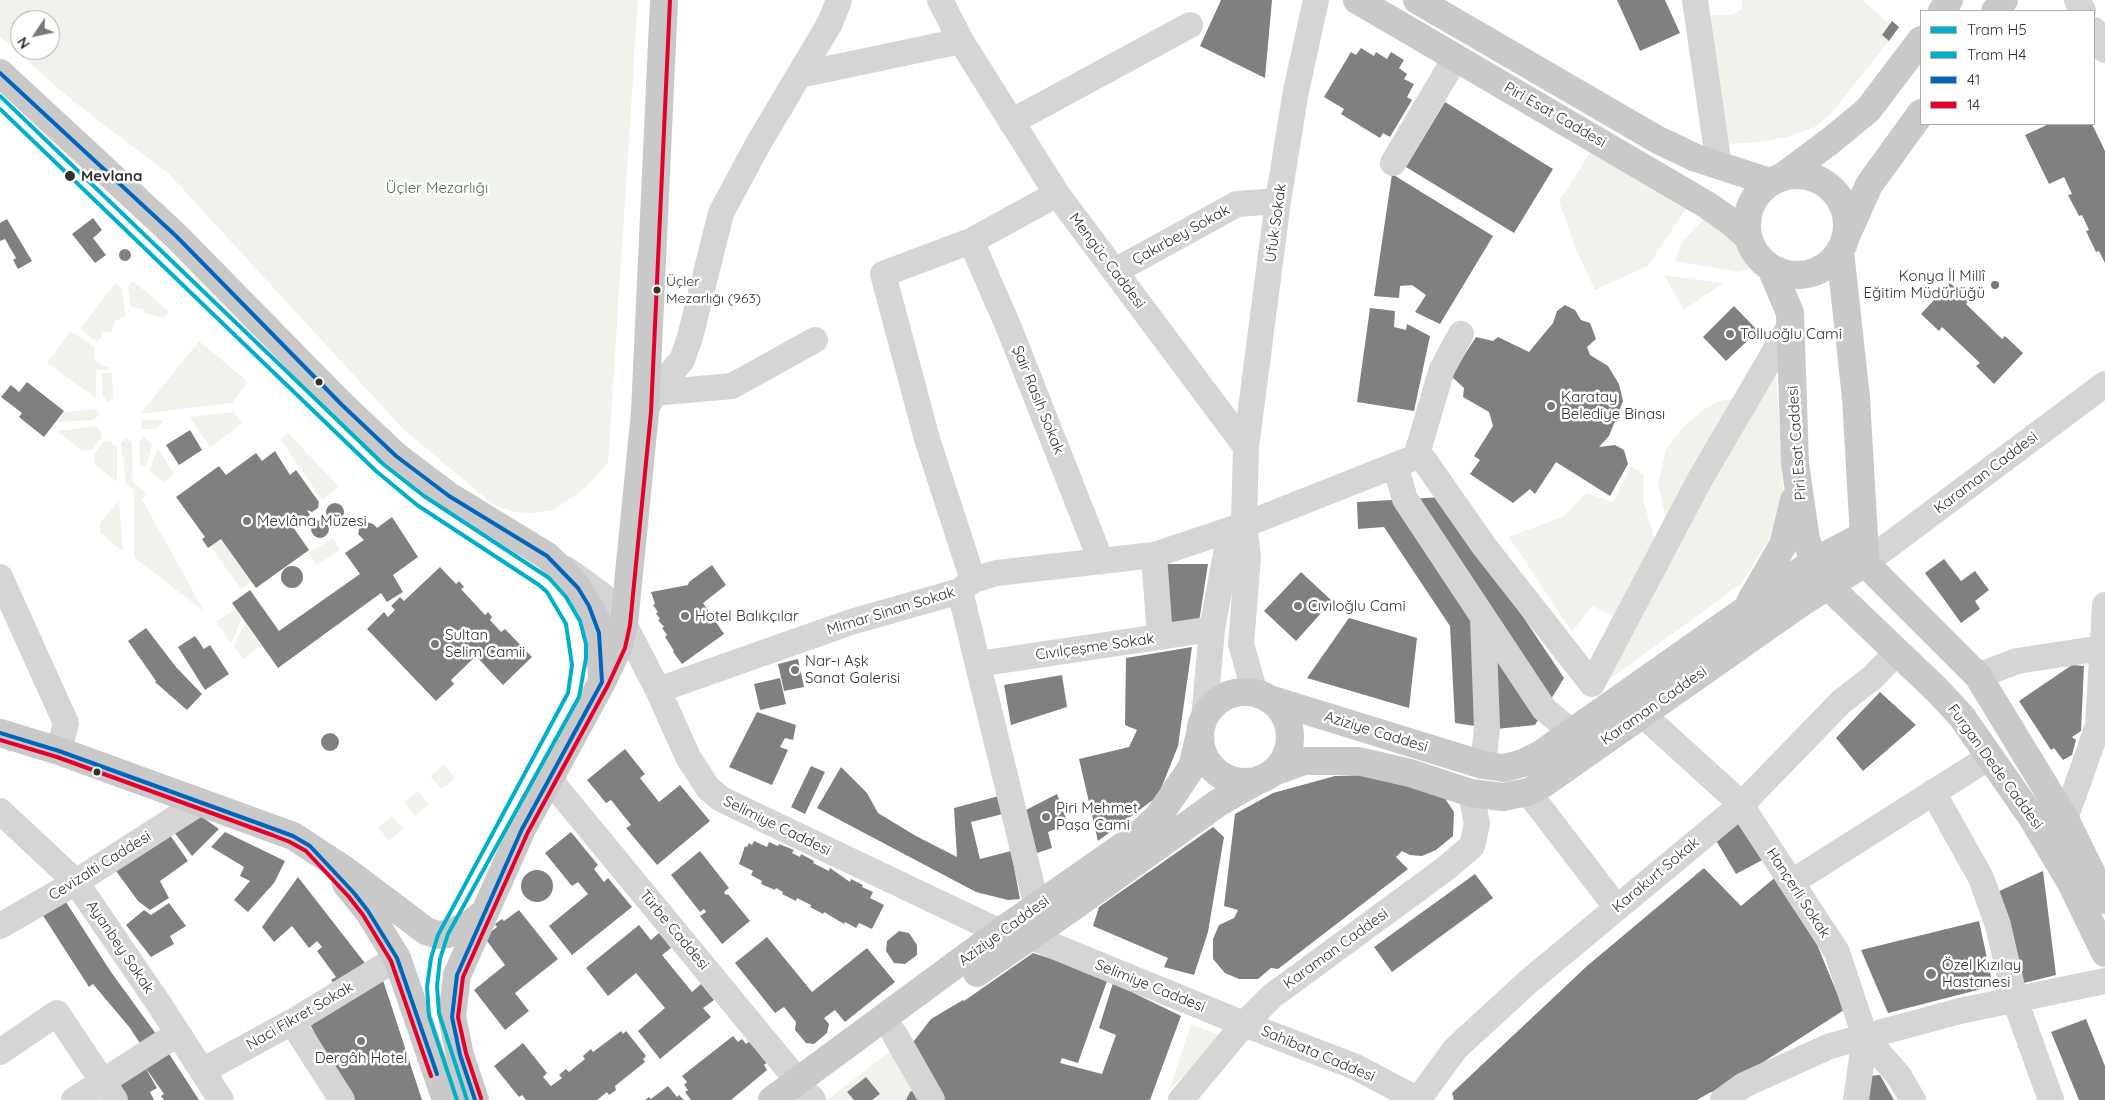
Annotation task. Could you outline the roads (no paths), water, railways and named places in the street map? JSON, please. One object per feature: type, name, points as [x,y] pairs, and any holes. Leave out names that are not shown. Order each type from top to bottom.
[{"type":"main road","points":[[475,1100],[460,1055],[452,1017],[458,975],[522,829],[602,682],[619,646],[624,624],[649,402],[664,0]]},
{"type":"main road","name":"Piri Esat Caddesi","points":[[1357,0],[1707,205],[1748,237]]},
{"type":"main road","name":"Piri Esat Caddesi","points":[[1417,0],[1658,140],[1696,158],[1719,166],[1776,180]]},
{"type":"main road","points":[[1996,10],[2004,0]]},
{"type":"main road","points":[[1920,41],[1868,110],[1829,142],[1758,193],[1750,206],[1747,221],[1748,237],[1757,254],[1771,268],[1786,274],[1801,275],[1816,271],[1830,263],[1843,244],[1869,184],[1920,114]]},
{"type":"main road","points":[[0,73],[176,236],[342,405],[396,456],[449,496],[547,556],[578,588],[595,617],[599,633],[602,682]]},
{"type":"main road","points":[[1776,180],[1795,174],[1810,176],[1825,183],[1836,194],[1844,207],[1847,223],[1843,244],[1856,398],[1865,563]]},
{"type":"main road","name":"Piri Esat Caddesi","points":[[1771,268],[1790,313],[1789,327],[1798,482],[1806,540],[1828,586]]},
{"type":"main road","points":[[1743,612],[1759,589],[1783,545],[1798,482]]},
{"type":"main road","name":"Karaman Caddesi","points":[[1483,765],[1504,768],[1523,763],[1541,754],[1815,561],[1864,535]]},
{"type":"main road","name":"Karaman Caddesi","points":[[1471,793],[1503,797],[1528,792],[1543,784],[1828,586],[1865,563]]},
{"type":"main road","name":"Furgan Dede Caddesi","points":[[1865,563],[1978,676],[2065,819],[2105,900]]},
{"type":"main road","name":"Furgan Dede Caddesi","points":[[1828,586],[1938,690],[1962,717],[2033,819],[2070,880],[2105,953]]},
{"type":"main road","points":[[1239,692],[1262,696],[1280,708],[1284,714],[1290,735],[1289,749],[1283,762],[1266,776],[1246,782],[1232,780],[1219,773],[1209,763],[1202,749],[1202,726],[1212,706],[1225,697],[1239,692]]},
{"type":"main road","name":"Aziziye Caddesi","points":[[1262,696],[1483,765]]},
{"type":"main road","name":"Aziziye Caddesi","points":[[806,1094],[1000,932],[1136,837],[1158,817],[1192,767],[1202,726]]},
{"type":"main road","points":[[0,733],[59,751],[286,834],[310,846],[345,870],[426,931],[438,935],[448,934],[464,928],[484,913]]},
{"type":"main road","name":"Aziziye Caddesi","points":[[772,1100],[806,1094],[1218,803],[1266,776],[1304,761],[1358,761],[1410,772],[1471,793]]},
{"type":"main road","points":[[310,846],[354,892],[397,958],[446,1100]]},
{"type":"street","points":[[649,402],[682,360],[690,337],[721,214],[758,144],[830,23],[839,0]]},
{"type":"street","name":"Mengüc Caddesi","points":[[940,0],[962,41],[1057,194],[1246,447]]},
{"type":"street","name":"Ufuk Sokak","points":[[1246,447],[1278,201],[1296,91],[1316,0]]},
{"type":"street","points":[[1695,0],[1719,166]]},
{"type":"street","points":[[1011,122],[1190,25]]},
{"type":"street","points":[[2095,32],[2105,50]]},
{"type":"street","points":[[799,74],[962,41]]},
{"type":"street","points":[[1393,163],[1456,57]]},
{"type":"street","points":[[1037,907],[978,664],[966,586],[883,274],[971,241],[1057,194]]},
{"type":"street","name":"Çakırbey Sokak","points":[[1115,271],[1237,204],[1278,201]]},
{"type":"street","name":"Şair Rasih Sokak","points":[[971,241],[1009,328],[1101,561]]},
{"type":"street","points":[[1406,461],[1424,460],[1484,546],[1592,684],[1699,481],[1789,327]]},
{"type":"street","points":[[1461,334],[1442,369],[1406,461],[1405,499],[1544,709],[1572,732]]},
{"type":"street","points":[[649,402],[732,386],[815,340]]},
{"type":"street","name":"Karaman Caddesi","points":[[1865,563],[2105,384]]},
{"type":"street","points":[[1246,447],[1244,525],[1248,557],[1241,644],[1262,696]]},
{"type":"street","name":"Mimar Sinan Sokak","points":[[658,690],[850,622],[966,586],[997,573],[1154,555],[1244,525],[1406,461]]},
{"type":"street","points":[[1202,726],[1212,629],[1226,554],[1244,525]]},
{"type":"street","points":[[1154,555],[1160,637]]},
{"type":"street","name":"Selimiye Caddesi","points":[[547,556],[602,595],[624,624],[697,773],[708,788],[721,799],[1000,932]]},
{"type":"street","points":[[0,577],[66,724],[59,751]]},
{"type":"street","points":[[2065,819],[2095,767],[2105,605]]},
{"type":"street","points":[[1483,616],[1487,728],[1483,765]]},
{"type":"street","name":"Cıvılçeşme Sokak","points":[[978,664],[1212,629]]},
{"type":"street","points":[[1978,676],[2017,661],[2103,643]]},
{"type":"street","name":"Karakurt Sokak","points":[[1418,1100],[1455,1049],[1529,981],[1741,805],[1841,702],[1873,677],[1897,652]]},
{"type":"street","name":"Hançerli Sokak","points":[[1642,714],[1741,805],[1837,952],[1865,1036],[1900,1076],[1913,1100]]},
{"type":"street","points":[[1792,882],[1933,792],[1992,758]]},
{"type":"street","name":"Türbe Caddesi","points":[[549,779],[806,1094]]},
{"type":"street","points":[[1528,792],[1616,908]]},
{"type":"street","points":[[1933,792],[1981,878],[1998,925],[2015,1000],[2052,1100]]},
{"type":"street","name":"Karaman Caddesi","points":[[1181,1100],[1244,1024],[1272,996],[1445,869],[1472,846],[1478,824],[1471,793]]},
{"type":"street","name":"Cevizalti Caddesi","points":[[0,926],[76,882],[199,803]]},
{"type":"street","name":"Ayanbey Sokak","points":[[0,811],[76,882],[221,1100]]},
{"type":"street","name":"Selimiye Caddesi","points":[[1029,936],[1244,1024]]},
{"type":"street","name":"Naci Fikret Sokak","points":[[202,1071],[292,1022],[397,958]]},
{"type":"street","points":[[1724,1100],[1744,1085],[1830,1046],[1960,1011],[2105,981]]},
{"type":"street","points":[[0,1052],[57,1013],[109,1091]]},
{"type":"street","points":[[292,1022],[342,1100]]},
{"type":"street","name":"Sahibata Caddesi","points":[[1244,1024],[1356,1068],[1418,1100]]},
{"type":"street","points":[[894,1033],[932,1100]]},
{"type":"street","points":[[74,1100],[109,1091],[178,1034]]},
{"type":"street","points":[[1856,1100],[1865,1036]]},
{"type":"tram line","name":"H5","points":[[0,96],[383,464],[424,496],[549,578],[566,597],[580,621],[586,644],[586,658],[579,697],[448,934],[440,959],[437,986],[439,1013],[467,1100]]},
{"type":"tram line","name":"H4","points":[[0,109],[376,471],[417,505],[539,585],[547,592],[566,624],[572,665],[568,693],[438,935],[431,958],[427,987],[429,1016],[457,1100]]},
{"type":"place","name":"Mevlana","points":[[70,176]]},
{"type":"place","name":"Konya İl Millî Eğitim Müdürlüğü","points":[[1995,285]]},
{"type":"place","name":"Üçler Mezarlığı (963)","points":[[657,290]]},
{"type":"place","name":"Tolluoğlu Cami","points":[[1730,334]]},
{"type":"place","name":"Karatay Belediye Binası","points":[[1551,406]]},
{"type":"place","name":"Mevlâna Müzesi","points":[[247,521]]},
{"type":"place","name":"Cıvıloğlu Cami","points":[[1298,606]]},
{"type":"place","name":"Hotel Balıkçılar","points":[[685,616]]},
{"type":"place","name":"Sultan Selim Camii","points":[[435,644]]},
{"type":"place","name":"Nar-ı Aşk Sanat Galerisi","points":[[795,670]]},
{"type":"place","name":"Piri Mehmet Paşa Cami","points":[[1046,817]]},
{"type":"place","name":"Özel Kızılay Hastanesi","points":[[1931,974]]},
{"type":"place","name":"Dergâh Hotel","points":[[361,1041]]},
{"type":"park label","name":"Üçler Mezarlığı","points":[[437,188]]}]
